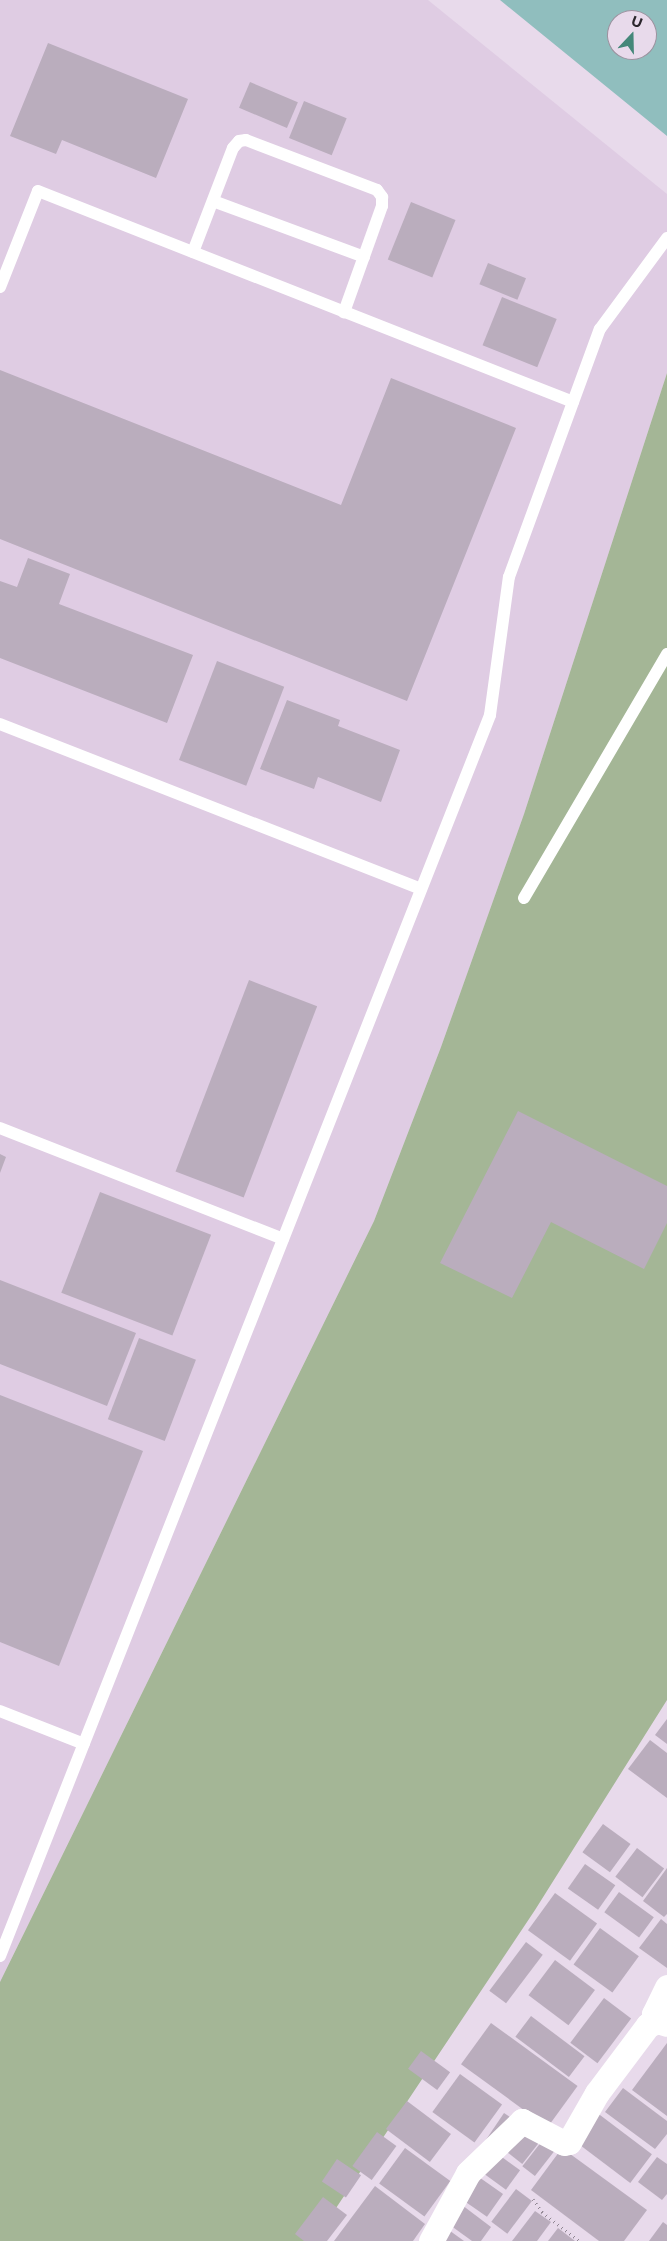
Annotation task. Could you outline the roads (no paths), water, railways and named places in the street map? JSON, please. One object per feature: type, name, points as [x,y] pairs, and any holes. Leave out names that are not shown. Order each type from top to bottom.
[{"type":"street","points":[[431,2241],[468,2173],[522,2121],[564,2143],[569,2142],[597,2093],[648,2025],[661,2023],[656,2007],[667,1987]]},
{"type":"lane","points":[[193,252],[233,148],[239,141],[246,140],[377,190],[382,197],[382,206],[344,312]]},
{"type":"lane","points":[[0,287],[38,191],[573,402]]},
{"type":"lane","points":[[213,200],[364,257]]},
{"type":"lane","points":[[0,1956],[490,714],[509,577],[600,329],[667,238]]},
{"type":"lane","points":[[524,898],[667,654]]},
{"type":"lane","points":[[0,724],[421,890]]},
{"type":"lane","points":[[0,1128],[283,1239]]},
{"type":"lane","points":[[0,1711],[84,1744]]}]
